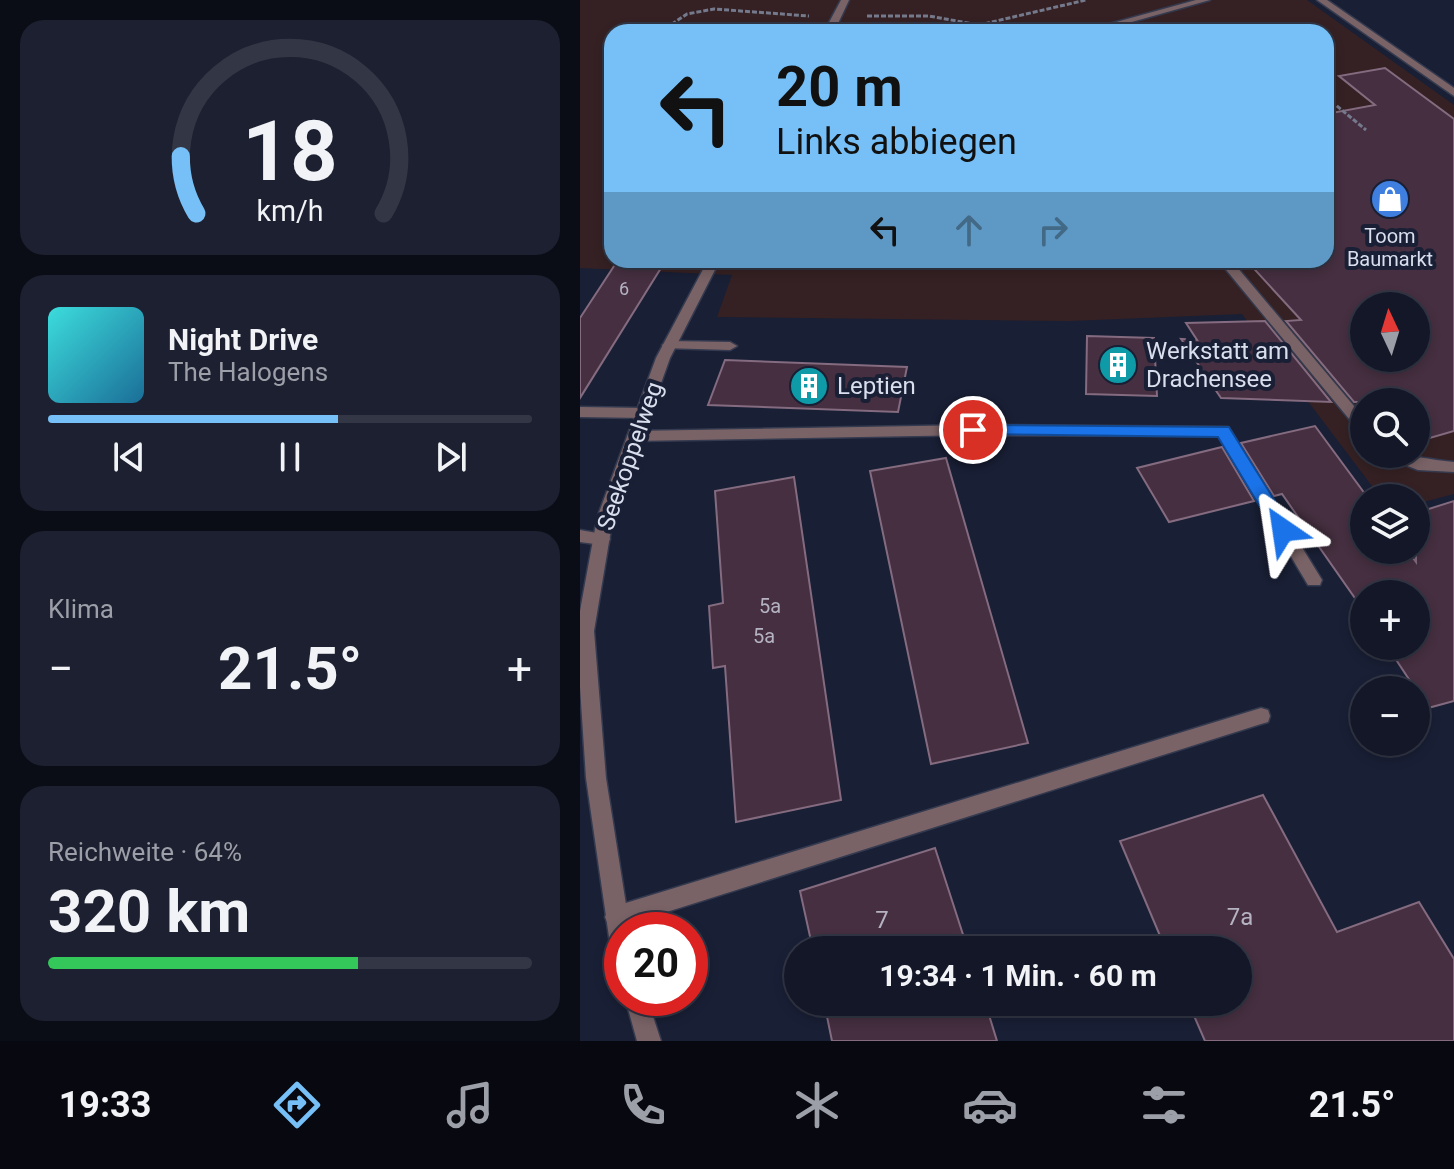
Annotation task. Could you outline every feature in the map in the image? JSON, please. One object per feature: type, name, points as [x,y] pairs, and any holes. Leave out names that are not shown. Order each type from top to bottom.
[{"type":"street","points":[[833,24],[845,0]]},
{"type":"street","points":[[1115,24],[1204,0]]},
{"type":"street","points":[[1321,0],[1454,93]]},
{"type":"street","name":"Seekoppelweg","points":[[615,912],[587,736],[585,631],[605,518],[669,345],[710,268]]},
{"type":"street","points":[[1231,268],[1350,411]]},
{"type":"street","points":[[669,345],[730,346]]},
{"type":"street","points":[[580,412],[643,413]]},
{"type":"street","points":[[634,436],[973,430],[1223,431],[1314,580]]},
{"type":"street","points":[[1430,466],[1454,467]]},
{"type":"street","points":[[580,536],[602,539]]},
{"type":"street","points":[[632,912],[1261,716]]},
{"type":"street","points":[[641,1016],[649,1041]]},
{"type":"path","points":[[983,24],[1086,0]]},
{"type":"path","points":[[672,24],[688,13],[715,6],[766,14],[929,16],[973,24]]},
{"type":"path","points":[[1334,104],[1366,130]]},
{"type":"shaded area","points":[[580,0],[1307,0],[1454,105],[1454,494],[1430,500],[1430,484],[1370,484],[1358,468],[1430,468],[1430,388],[1350,388],[1350,457],[1242,314],[1070,321],[717,317],[732,275],[580,268]]},
{"type":"building","name":"Toom Baumarkt","points":[[1385,68],[1454,119],[1454,431],[1430,438],[1430,388],[1350,388],[1350,397],[1286,321],[1301,320],[1253,268],[1334,268],[1334,113],[1375,105],[1339,76]]},
{"type":"building","points":[[613,268],[661,268],[580,398],[580,318]]},
{"type":"building","points":[[1265,321],[1331,402],[1221,398],[1181,339],[1197,340],[1186,323]]},
{"type":"building","name":"Werkstatt am Drachensee","points":[[1087,336],[1154,338],[1157,396],[1086,394]]},
{"type":"building","name":"Leptien","points":[[725,360],[907,367],[898,412],[708,405]]},
{"type":"building","points":[[1315,426],[1358,484],[1350,484],[1350,564],[1430,564],[1430,509],[1454,501],[1454,701],[1430,707],[1430,676],[1407,676],[1396,660],[1430,660],[1430,580],[1350,580],[1350,591],[1282,494],[1274,496],[1241,443]]},
{"type":"building","points":[[1222,447],[1254,501],[1169,522],[1137,468]]},
{"type":"building","points":[[946,458],[1028,743],[931,764],[870,471]]},
{"type":"building","points":[[794,477],[841,800],[736,822],[725,666],[713,668],[709,606],[723,603],[715,491]]},
{"type":"building","points":[[1263,795],[1337,932],[1419,902],[1454,959],[1454,1041],[1205,1041],[1194,1016],[1252,1016],[1252,936],[1160,936],[1120,841]]},
{"type":"building","points":[[935,848],[963,936],[810,936],[800,891]]},
{"type":"building","points":[[827,1016],[989,1016],[997,1041],[832,1041]]},
{"type":"place","name":"Toom Baumarkt","points":[[1390,199]]},
{"type":"place","name":"Werkstatt am Drachensee","points":[[1118,365]]},
{"type":"place","name":"Leptien","points":[[809,386]]},
{"type":"route","points":[[973,430],[1223,431],[1283,530]]}]
